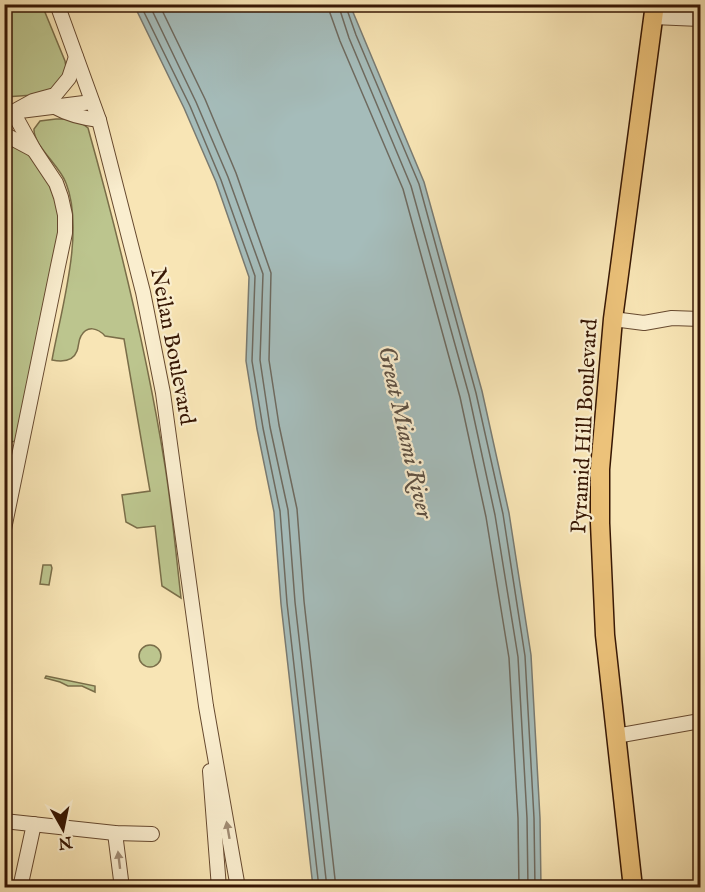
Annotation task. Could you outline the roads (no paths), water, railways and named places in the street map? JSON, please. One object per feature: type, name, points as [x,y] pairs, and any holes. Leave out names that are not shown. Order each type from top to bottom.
[{"type":"main road","name":"Pyramid Hill Boulevard","points":[[633,888],[605,634],[600,469],[613,320],[654,10]]},
{"type":"street","name":"Neilan Boulevard","points":[[57,4],[99,120],[131,238],[163,393],[206,706],[238,888]]},
{"type":"street","points":[[654,10],[700,18]]},
{"type":"street","points":[[9,113],[33,101],[55,95],[69,78],[76,57]]},
{"type":"street","points":[[9,113],[92,102]]},
{"type":"street","points":[[56,107],[83,118],[99,120]]},
{"type":"street","points":[[4,529],[64,233],[65,214],[56,183],[9,113]]},
{"type":"street","points":[[4,134],[34,150]]},
{"type":"street","points":[[613,320],[644,323],[672,318],[700,319]]},
{"type":"street","name":"Neilan Boulevard","points":[[206,706],[219,888]]},
{"type":"street","points":[[616,736],[700,721]]},
{"type":"street","points":[[4,821],[115,833],[152,834]]},
{"type":"street","points":[[20,888],[34,824]]},
{"type":"street","points":[[115,833],[122,888]]},
{"type":"water","name":"Great Miami River","points":[[134,5],[350,5],[424,182],[482,391],[509,513],[531,655],[540,818],[541,887],[313,887],[281,604],[274,512],[246,361],[249,277],[216,182],[184,108]]}]
